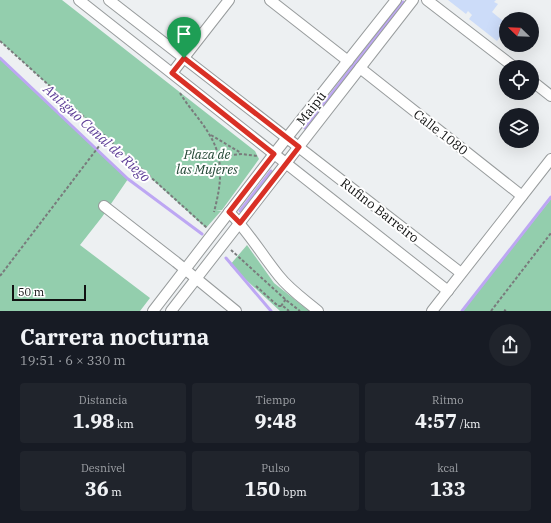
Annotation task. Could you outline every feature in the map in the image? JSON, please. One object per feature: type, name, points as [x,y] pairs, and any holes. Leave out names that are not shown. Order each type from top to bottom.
[{"type":"street","points":[[79,0],[274,154]]},
{"type":"street","points":[[109,0],[288,138]]},
{"type":"street","points":[[172,73],[229,0]]},
{"type":"street","points":[[270,0],[348,61]]},
{"type":"street","name":"Maipú","points":[[153,311],[274,154],[396,0]]},
{"type":"street","name":"Maipú","points":[[171,311],[413,0]]},
{"type":"street","points":[[428,0],[505,60]]},
{"type":"street","name":"Calle 1080","points":[[360,68],[522,196]]},
{"type":"street","points":[[539,87],[551,96]]},
{"type":"street","name":"Rufino Barreiro","points":[[288,138],[461,273]]},
{"type":"street","name":"Rufino Barreiro","points":[[274,154],[448,291]]},
{"type":"street","points":[[432,311],[551,159]]},
{"type":"street","points":[[104,206],[236,311]]},
{"type":"street","points":[[229,212],[240,223],[290,289],[318,311]]},
{"type":"path","points":[[0,41],[213,233]]},
{"type":"path","points":[[179,91],[210,134],[219,156],[221,165],[218,196],[214,212]]},
{"type":"path","points":[[210,134],[242,154]]},
{"type":"path","points":[[0,276],[106,136]]},
{"type":"path","points":[[219,156],[242,154],[257,156]]},
{"type":"path","points":[[491,311],[551,233]]},
{"type":"path","points":[[224,243],[280,295],[300,311]]},
{"type":"path","points":[[256,286],[278,306],[283,306],[289,311]]},
{"type":"green space","name":"Plaza de las Mujeres","points":[[0,0],[62,0],[255,151],[259,159],[222,210],[216,211],[221,211],[206,228],[0,41]]},
{"type":"green space","points":[[0,59],[128,179],[102,217],[80,245],[150,298],[140,311],[0,311]]},
{"type":"green space","points":[[551,199],[551,311],[462,311]]},
{"type":"green space","points":[[247,245],[274,283],[309,311],[280,311],[230,265]]},
{"type":"building","points":[[448,0],[496,0],[494,2],[498,4],[492,12],[499,18],[499,38],[497,41],[469,19],[472,15],[468,11],[466,14]]},
{"type":"waterway","points":[[305,128],[403,2]]},
{"type":"waterway","name":"Antiguo Canal de Riego","points":[[0,58],[128,179],[202,234]]},
{"type":"waterway","points":[[240,211],[271,171]]},
{"type":"waterway","name":"Antiguo Canal de Riego","points":[[462,311],[551,197]]},
{"type":"waterway","name":"Antiguo Canal de Riego","points":[[226,258],[271,311]]},
{"type":"route","points":[[184,58],[299,147],[240,223],[229,212],[274,154],[172,73],[184,58]]}]
